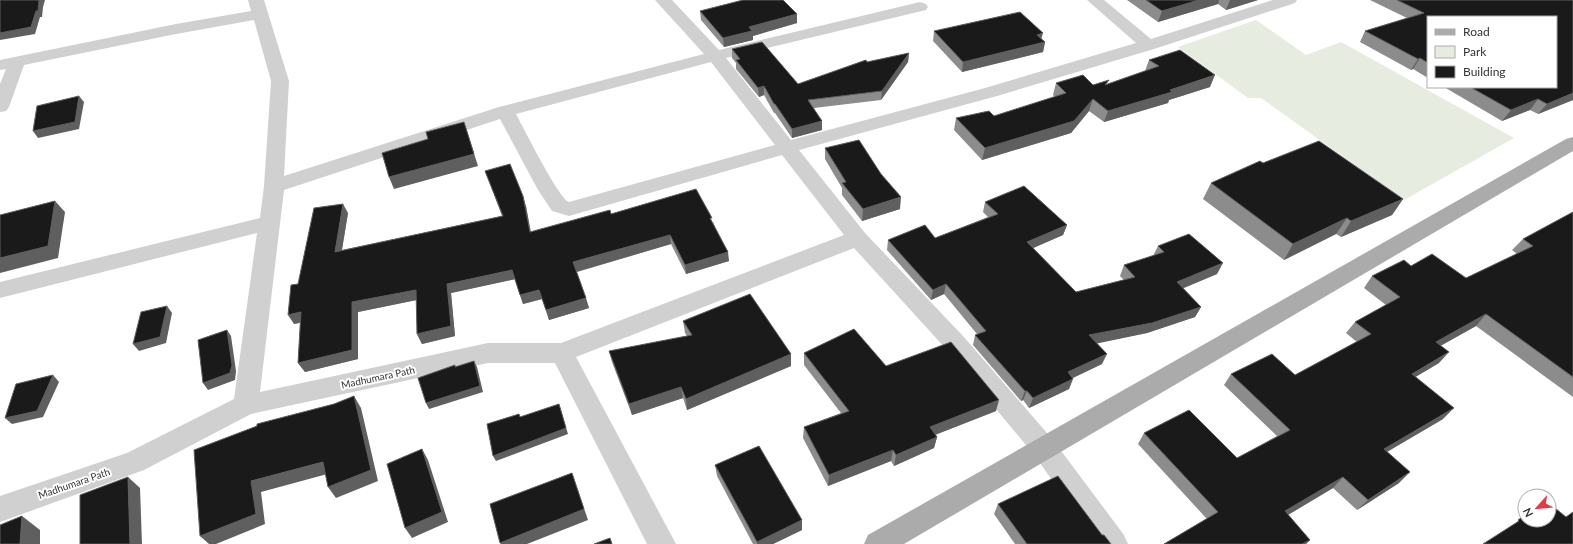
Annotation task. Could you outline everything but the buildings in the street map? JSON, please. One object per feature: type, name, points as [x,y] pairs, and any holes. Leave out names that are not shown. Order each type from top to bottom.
[{"type":"main road","points":[[878,544],[1573,142]]},
{"type":"street","points":[[663,0],[715,56],[858,238],[955,343],[1044,448],[1114,544]]},
{"type":"street","points":[[1095,0],[1148,45]]},
{"type":"street","points":[[505,110],[548,190],[559,206],[569,209],[788,147],[991,92],[1148,45],[1289,0]]},
{"type":"street","points":[[0,65],[176,29],[258,7],[280,81],[274,186],[268,223],[246,405]]},
{"type":"street","points":[[274,186],[505,110],[715,56],[920,7]]},
{"type":"street","points":[[0,107],[17,62]]},
{"type":"street","points":[[0,290],[268,223]]},
{"type":"street","points":[[662,544],[562,352],[858,238]]},
{"type":"street","name":"Madhumara Path","points":[[0,509],[135,462],[246,405],[488,353],[562,352]]},
{"type":"green space","points":[[1256,20],[1306,55],[1341,42],[1514,138],[1404,200],[1261,98],[1248,98],[1178,47]]}]
